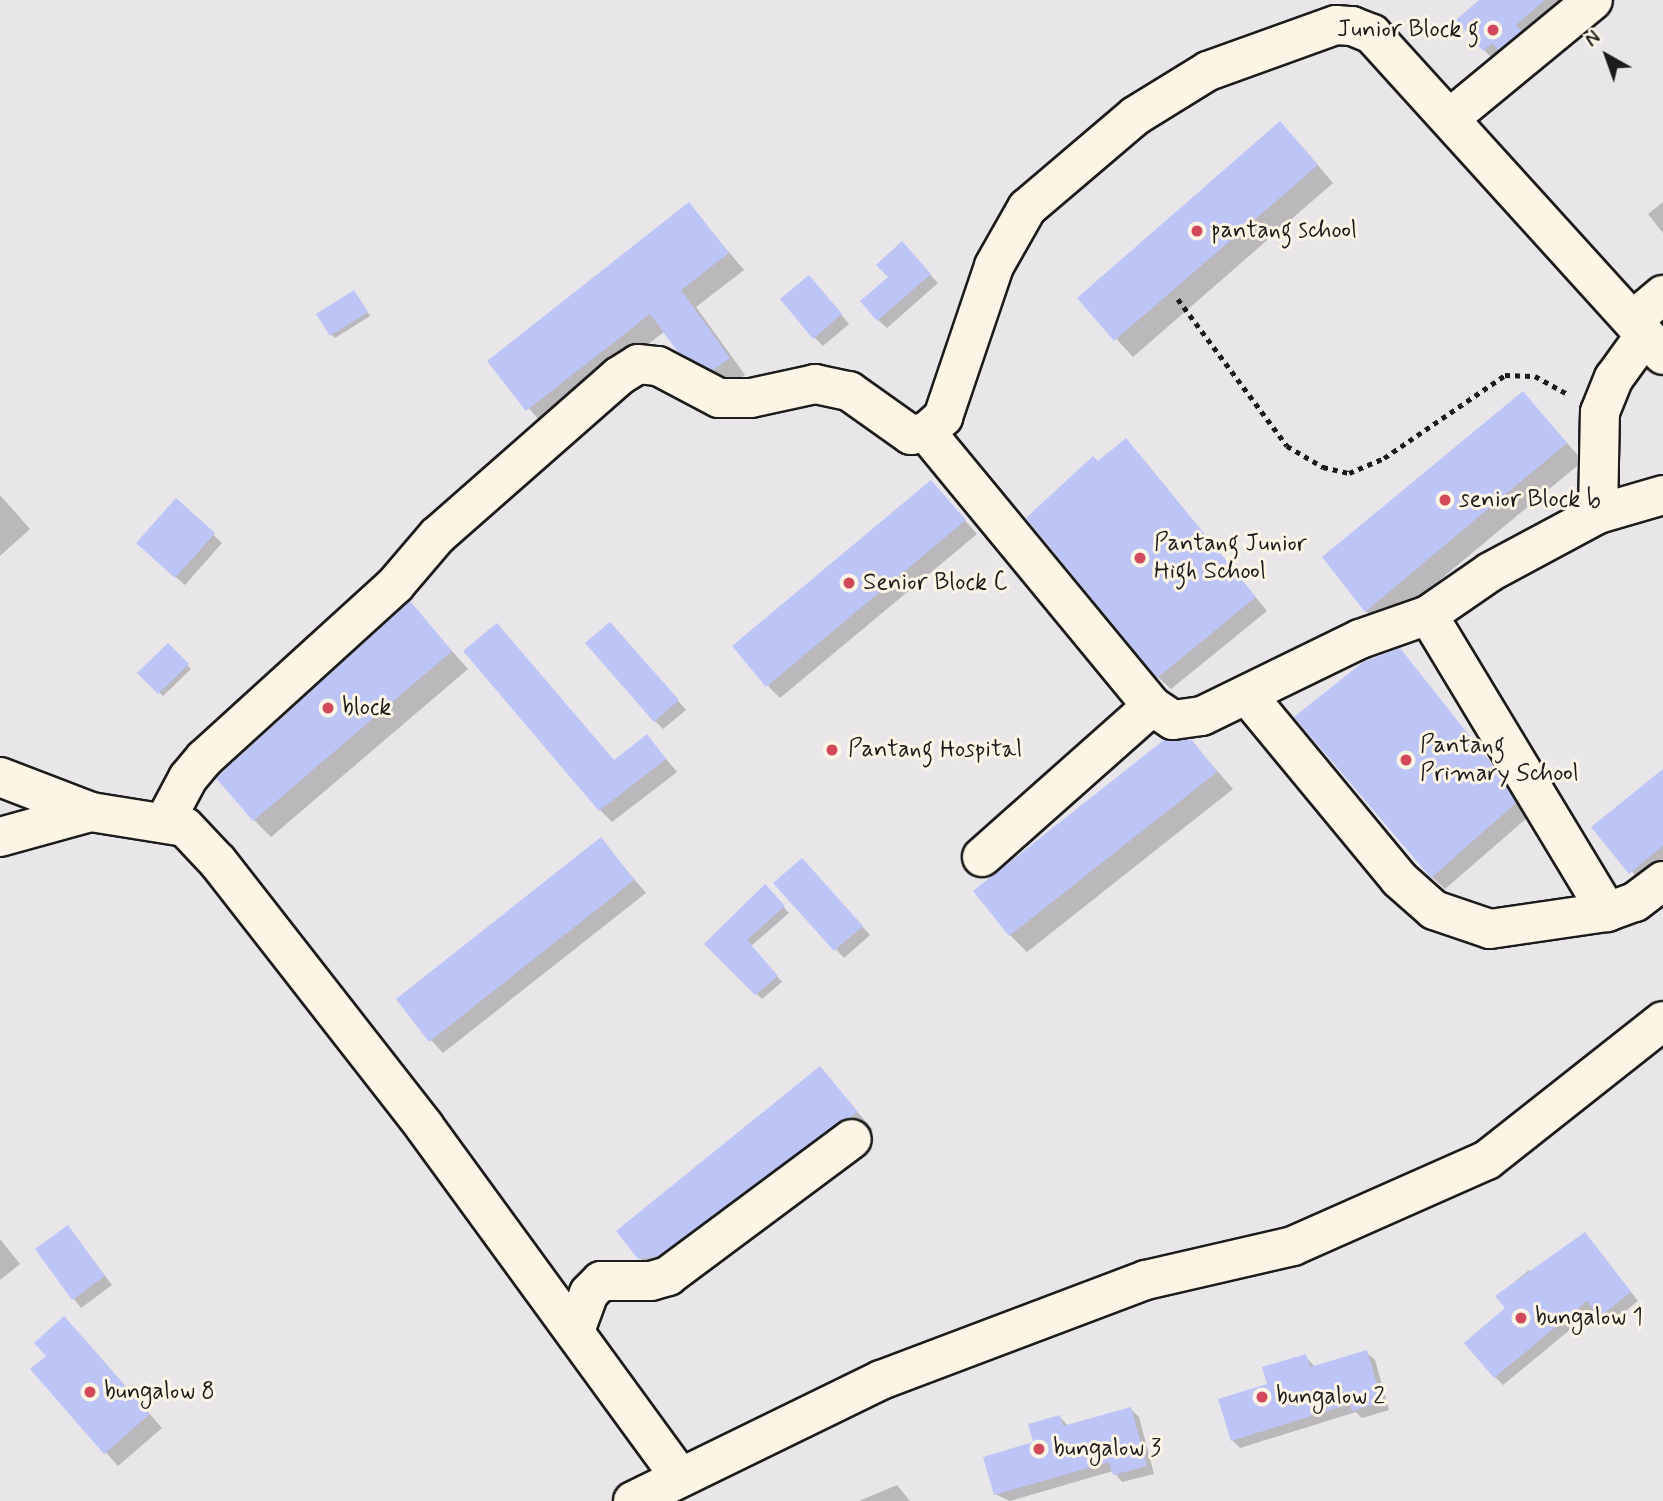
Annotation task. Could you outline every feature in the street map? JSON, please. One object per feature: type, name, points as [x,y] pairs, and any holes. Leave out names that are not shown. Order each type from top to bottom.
[{"type":"street","points":[[1450,118],[1593,0]]},
{"type":"street","points":[[164,823],[188,778],[205,758],[396,584],[438,536],[619,376],[638,364],[658,366],[719,398],[751,398],[815,384],[849,391],[911,435],[926,432],[943,416],[994,266],[1027,208],[1135,116],[1208,71],[1325,13],[1372,34],[1647,336]]},
{"type":"street","points":[[1598,514],[1600,412],[1614,378],[1647,336],[1663,295]]},
{"type":"street","points":[[926,432],[1152,706],[1173,720],[1202,716],[1360,639],[1428,615],[1490,572],[1598,514],[1663,495]]},
{"type":"street","points":[[1247,695],[1399,879],[1434,910],[1490,929],[1642,903],[1428,615]]},
{"type":"street","points":[[982,857],[1152,706]]},
{"type":"street","points":[[0,778],[91,812],[185,827],[218,862],[424,1126],[680,1477]]},
{"type":"street","points":[[0,837],[91,812]]},
{"type":"street","points":[[634,1501],[881,1380],[1146,1280],[1293,1246],[1487,1160],[1663,1021]]},
{"type":"street","points":[[575,1331],[589,1293],[601,1281],[651,1281],[668,1276],[852,1139]]},
{"type":"path","points":[[1178,299],[1287,446],[1323,467],[1349,473],[1384,458],[1505,374],[1535,376],[1600,412]]},
{"type":"shaded area","name":"Pantang Hospital","points":[[0,0],[1663,0],[1663,1501],[0,1501]]},
{"type":"building","name":"Junior Block g","points":[[1479,0],[1545,0],[1516,25],[1522,31],[1498,50],[1492,43],[1483,51],[1456,20]]},
{"type":"building","name":"pantang school","points":[[1280,121],[1318,165],[1114,341],[1077,298]]},
{"type":"building","points":[[689,202],[729,253],[681,290],[730,358],[713,370],[678,352],[650,314],[526,411],[487,361]]},
{"type":"building","points":[[902,241],[931,274],[877,321],[860,301],[888,277],[876,265]]},
{"type":"building","points":[[809,275],[842,314],[813,339],[780,299]]},
{"type":"building","points":[[354,290],[368,312],[330,336],[316,314]]},
{"type":"building","name":"senior Block b","points":[[1523,391],[1567,443],[1365,612],[1322,557]]},
{"type":"building","name":"Pantang Junior High School","points":[[1126,438],[1256,597],[1157,678],[1026,518],[1093,456],[1098,461]]},
{"type":"building","name":"Senior Block C","points":[[931,480],[966,520],[766,687],[732,646]]},
{"type":"building","points":[[176,498],[215,533],[175,578],[136,543]]},
{"type":"building","name":"block","points":[[410,601],[452,651],[253,821],[216,778]]},
{"type":"building","points":[[610,622],[679,700],[654,722],[585,643]]},
{"type":"building","points":[[497,623],[614,760],[647,734],[666,759],[599,811],[463,651]]},
{"type":"building","points":[[168,643],[189,664],[158,694],[137,673]]},
{"type":"building","name":"Pantang Primary School","points":[[1400,648],[1495,768],[1516,803],[1431,878],[1294,717],[1363,662]]},
{"type":"building","points":[[1165,739],[1192,740],[1217,772],[1009,936],[973,891]]},
{"type":"building","points":[[1663,769],[1663,846],[1629,874],[1591,827]]},
{"type":"building","points":[[601,837],[634,880],[429,1042],[396,999]]},
{"type":"building","points":[[802,858],[863,926],[834,951],[773,883]]},
{"type":"building","points":[[765,884],[785,906],[747,940],[778,976],[755,995],[704,944]]},
{"type":"building","points":[[820,1066],[858,1112],[658,1256],[638,1259],[616,1231]]},
{"type":"building","points":[[68,1225],[105,1276],[72,1300],[35,1249]]},
{"type":"building","points":[[1585,1232],[1631,1292],[1599,1317],[1587,1301],[1494,1378],[1464,1343],[1505,1308],[1495,1296]]},
{"type":"building","name":"bungalow 8","points":[[64,1316],[150,1414],[104,1454],[30,1369],[46,1356],[34,1343]]},
{"type":"building","points":[[1367,1350],[1382,1402],[1352,1411],[1350,1404],[1231,1441],[1218,1399],[1267,1384],[1262,1367],[1306,1354],[1310,1367]]},
{"type":"building","points":[[1131,1407],[1147,1466],[1113,1475],[1109,1462],[994,1495],[983,1457],[1033,1442],[1028,1424],[1060,1415],[1063,1426]]},
{"type":"place","name":"Junior Block g","points":[[1493,30]]},
{"type":"place","name":"pantang school","points":[[1197,231]]},
{"type":"place","name":"senior Block b","points":[[1445,500]]},
{"type":"place","name":"Pantang Junior High School","points":[[1140,558]]},
{"type":"place","name":"Senior Block C","points":[[849,583]]},
{"type":"place","name":"block","points":[[328,708]]},
{"type":"place","name":"Pantang Hospital","points":[[832,750]]},
{"type":"place","name":"Pantang Primary School","points":[[1406,760]]},
{"type":"place","name":"bungalow 1","points":[[1521,1318]]},
{"type":"place","name":"bungalow 8","points":[[90,1392]]},
{"type":"place","name":"bungalow 2","points":[[1262,1397]]},
{"type":"place","name":"bungalow 3","points":[[1039,1449]]}]
